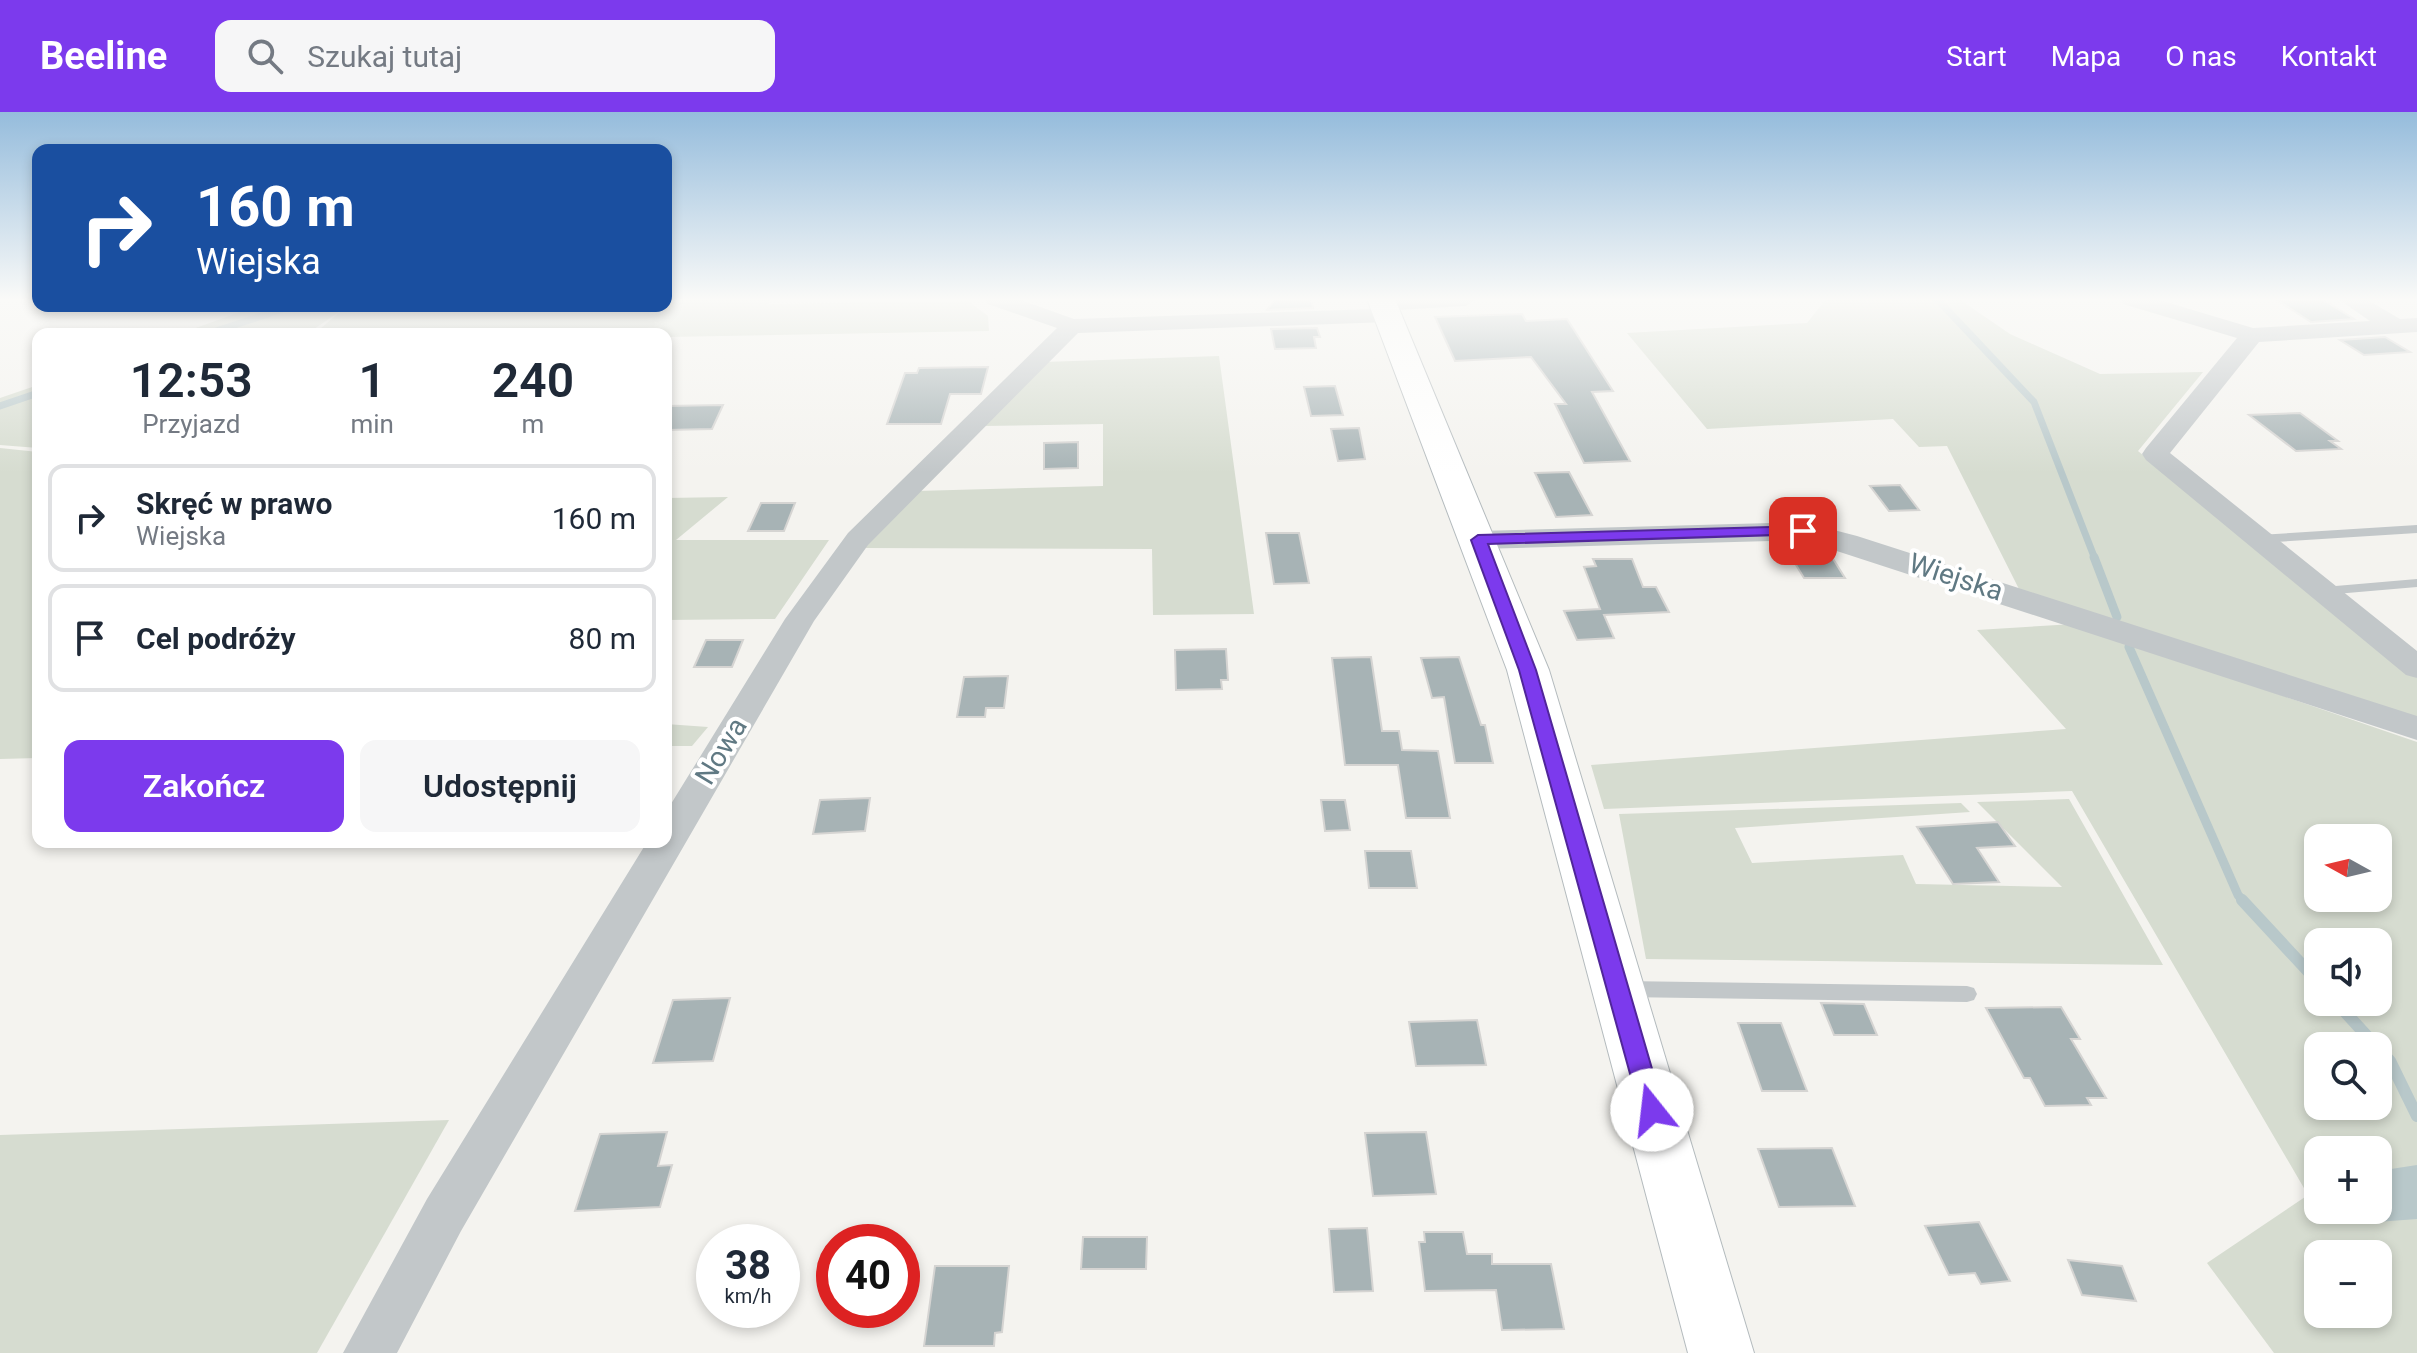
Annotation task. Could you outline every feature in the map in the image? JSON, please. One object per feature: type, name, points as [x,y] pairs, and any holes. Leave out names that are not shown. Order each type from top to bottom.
[{"type":"street","name":"Nowa","points":[[672,833],[800,619],[858,539],[1041,357]]},
{"type":"street","points":[[1404,357],[1528,670],[1721,1353]]},
{"type":"street","points":[[2234,357],[2155,454],[2417,668]]},
{"type":"street","name":"Wiejska","points":[[1478,540],[1803,531],[1847,542],[2417,728]]},
{"type":"street","name":"Nowa","points":[[369,1353],[444,1215],[663,848]]},
{"type":"lane","points":[[2259,539],[2417,529]]},
{"type":"lane","points":[[2324,591],[2417,583]]},
{"type":"lane","points":[[1618,988],[1967,994]]},
{"type":"shaded area","points":[[1219,357],[1254,614],[1153,615],[1152,549],[862,548],[916,491],[1103,486],[1103,424],[982,426],[1044,362]]},
{"type":"shaded area","points":[[1647,357],[2062,357],[2100,374],[2203,372],[2138,451],[2417,678],[2417,720],[2021,593],[1947,446],[1919,447],[1893,419],[1707,429]]},
{"type":"shaded area","points":[[32,387],[32,448],[0,445],[0,398]]},
{"type":"shaded area","points":[[0,448],[32,451],[32,758],[0,759]]},
{"type":"shaded area","points":[[728,497],[676,540],[829,540],[775,619],[672,620],[672,498]]},
{"type":"shaded area","points":[[2074,624],[2417,742],[2417,1353],[2274,1353],[2207,1263],[2304,1198],[2304,1224],[2392,1224],[2392,1136],[2304,1136],[2304,1188],[2072,791],[1604,809],[1591,765],[2066,729],[1977,630]]},
{"type":"shaded area","points":[[672,724],[708,727],[692,746],[672,746]]},
{"type":"shaded area","points":[[2069,799],[2163,965],[1646,959],[1619,814],[1961,803],[1970,812],[1735,828],[1752,863],[1903,855],[1916,884],[2062,887],[1977,802]]},
{"type":"shaded area","points":[[449,1120],[317,1353],[0,1353],[0,1135]]},
{"type":"shaded area","points":[[2417,1165],[2417,1219],[2392,1221],[2392,1169]]},
{"type":"building","points":[[1453,357],[1591,357],[1613,391],[1592,392],[1630,461],[1584,463],[1555,404],[1566,404],[1531,357],[1455,361]]},
{"type":"building","points":[[988,367],[981,394],[950,394],[941,424],[887,424],[905,373],[917,373],[919,368]]},
{"type":"building","points":[[1335,386],[1343,415],[1311,416],[1304,387]]},
{"type":"building","points":[[723,405],[712,429],[672,430],[672,406]]},
{"type":"building","points":[[2300,413],[2338,441],[2330,441],[2341,449],[2296,451],[2249,415]]},
{"type":"building","points":[[1359,428],[1365,459],[1338,461],[1331,429]]},
{"type":"building","points":[[1078,442],[1078,468],[1044,469],[1044,443]]},
{"type":"building","points":[[1569,472],[1592,515],[1556,517],[1535,473]]},
{"type":"building","points":[[1900,485],[1919,510],[1889,511],[1870,486]]},
{"type":"building","points":[[761,503],[795,503],[784,531],[748,531]]},
{"type":"building","points":[[1266,533],[1299,533],[1309,583],[1274,584]]},
{"type":"building","points":[[1830,554],[1845,578],[1804,578],[1790,555]]},
{"type":"building","points":[[1593,559],[1632,559],[1643,587],[1656,587],[1669,612],[1604,615],[1614,638],[1577,640],[1564,611],[1600,609],[1584,567],[1596,566]]},
{"type":"building","points":[[706,640],[743,640],[732,667],[694,667]]},
{"type":"building","points":[[1226,649],[1228,680],[1221,680],[1222,689],[1176,690],[1175,650]]},
{"type":"building","points":[[1371,657],[1382,731],[1399,731],[1402,750],[1438,751],[1450,818],[1406,818],[1398,765],[1345,765],[1332,658]]},
{"type":"building","points":[[1459,657],[1481,725],[1485,725],[1493,763],[1455,763],[1444,697],[1432,698],[1421,658]]},
{"type":"building","points":[[1008,676],[1004,708],[986,708],[985,717],[957,717],[964,677]]},
{"type":"building","points":[[870,798],[865,831],[813,834],[820,800]]},
{"type":"building","points":[[1321,800],[1345,800],[1350,830],[1325,831]]},
{"type":"building","points":[[1998,822],[2015,846],[1977,848],[1999,882],[1953,884],[1917,827]]},
{"type":"building","points":[[1365,851],[1411,851],[1417,888],[1369,888]]},
{"type":"building","points":[[730,998],[713,1061],[653,1063],[673,1000]]},
{"type":"building","points":[[1821,1003],[1864,1004],[1877,1035],[1834,1035]]},
{"type":"building","points":[[2061,1007],[2080,1039],[2071,1039],[2106,1098],[2087,1098],[2091,1105],[2045,1106],[2030,1078],[2024,1078],[1986,1008]]},
{"type":"building","points":[[1477,1020],[1486,1065],[1416,1066],[1409,1022]]},
{"type":"building","points":[[1738,1023],[1781,1023],[1807,1091],[1762,1091]]},
{"type":"building","points":[[667,1132],[658,1166],[672,1165],[660,1207],[575,1211],[600,1134]]},
{"type":"building","points":[[1426,1132],[1436,1194],[1373,1196],[1365,1133]]},
{"type":"building","points":[[1832,1148],[1855,1206],[1779,1207],[1758,1149]]},
{"type":"building","points":[[1979,1222],[2010,1281],[1981,1284],[1975,1273],[1949,1275],[1925,1226]]},
{"type":"building","points":[[1367,1228],[1373,1291],[1334,1292],[1329,1229]]},
{"type":"building","points":[[1424,1232],[1463,1232],[1467,1254],[1492,1254],[1492,1264],[1551,1264],[1564,1329],[1502,1330],[1496,1290],[1425,1291],[1419,1242],[1425,1242]]},
{"type":"building","points":[[1083,1237],[1147,1237],[1146,1269],[1081,1269]]},
{"type":"building","points":[[2068,1260],[2122,1266],[2136,1301],[2082,1295]]},
{"type":"building","points":[[935,1266],[1009,1266],[1002,1332],[995,1333],[994,1346],[924,1346]]},
{"type":"waterway","points":[[1992,357],[2034,402],[2095,559]]},
{"type":"waterway","points":[[0,406],[32,395]]},
{"type":"waterway","points":[[2094,557],[2117,617]]},
{"type":"waterway","points":[[2129,647],[2238,895],[2244,902]]},
{"type":"waterway","points":[[2242,900],[2304,967]]},
{"type":"waterway","points":[[2349,1016],[2363,1032]]},
{"type":"waterway","points":[[2392,1065],[2417,1116]]},
{"type":"route","points":[[1652,1110],[1528,670],[1478,540],[1803,531]]}]
